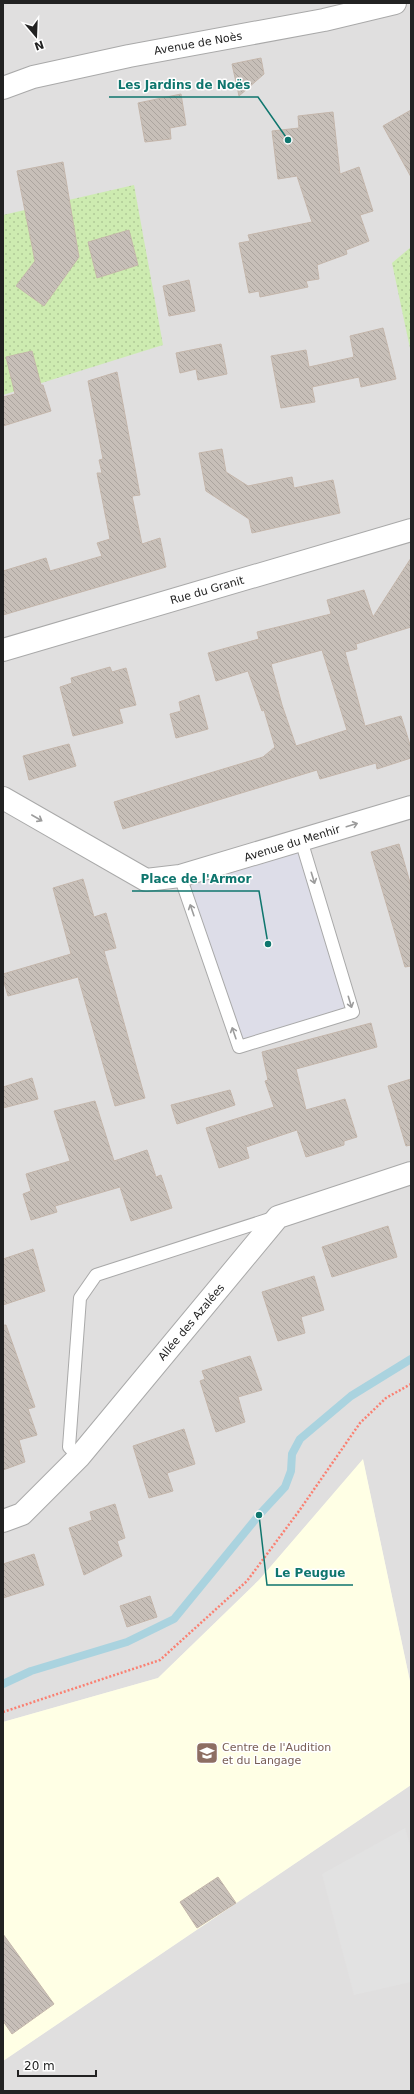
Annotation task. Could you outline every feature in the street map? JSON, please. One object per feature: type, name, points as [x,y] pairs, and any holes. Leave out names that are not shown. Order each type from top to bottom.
[{"type":"street","name":"Avenue de Noès","points":[[3,88],[32,77],[122,57],[324,20],[394,3]]},
{"type":"street","name":"Rue du Granit","points":[[3,650],[411,530]]},
{"type":"street","name":"Avenue du Menhir","points":[[3,798],[146,880],[180,876],[411,807]]},
{"type":"street","points":[[278,1217],[411,1173]]},
{"type":"street","name":"Allée des Azalées","points":[[3,1521],[22,1514],[78,1457],[278,1217]]},
{"type":"lane","points":[[180,876],[239,1047],[353,1012],[301,840]]},
{"type":"lane","points":[[78,1457],[69,1447],[80,1298],[96,1275],[278,1217]]},
{"type":"path","points":[[3,1712],[160,1660],[246,1581],[299,1511],[360,1423],[386,1398],[411,1384]]},
{"type":"shaded area","points":[[3,3],[411,3],[411,1686],[363,1460],[259,1580],[158,1678],[3,1722]]},
{"type":"shaded area","points":[[301,840],[353,1012],[239,1047],[180,876]]},
{"type":"shaded area","name":"Centre de l'Audition et du Langage","points":[[363,1459],[411,1686],[411,1785],[3,2061],[3,1722],[158,1678],[259,1580]]},
{"type":"shaded area","points":[[411,1785],[411,2091],[3,2091],[3,2061]]},
{"type":"shaded area","points":[[405,1828],[411,1848],[411,1982],[354,1995],[322,1874]]},
{"type":"green space","points":[[134,185],[163,345],[3,395],[3,215]]},
{"type":"green space","points":[[411,247],[411,353],[392,263]]},
{"type":"building","points":[[261,58],[264,74],[239,96],[232,64]]},
{"type":"building","points":[[181,94],[186,125],[170,128],[171,139],[145,142],[138,103]]},
{"type":"building","points":[[411,110],[411,177],[383,126]]},
{"type":"building","points":[[333,112],[340,174],[359,167],[373,211],[360,215],[369,241],[346,250],[347,254],[317,265],[319,279],[306,281],[308,287],[260,297],[259,291],[249,293],[239,243],[250,241],[248,235],[312,222],[297,176],[278,179],[272,131],[299,128],[298,116]]},
{"type":"building","points":[[63,162],[79,257],[44,306],[16,286],[35,261],[17,171]]},
{"type":"building","points":[[129,230],[138,265],[97,278],[88,242]]},
{"type":"building","points":[[189,280],[195,311],[169,316],[163,286]]},
{"type":"building","points":[[383,328],[396,379],[361,387],[359,377],[312,387],[315,402],[281,408],[271,356],[306,350],[309,367],[354,357],[350,336]]},
{"type":"building","points":[[221,344],[227,374],[198,380],[196,369],[180,373],[176,353]]},
{"type":"building","points":[[32,351],[41,385],[43,385],[51,411],[3,426],[3,397],[15,394],[6,357]]},
{"type":"building","points":[[117,372],[140,495],[132,496],[142,544],[160,538],[166,567],[3,615],[3,571],[46,558],[50,571],[102,556],[97,543],[110,539],[97,473],[102,473],[99,460],[103,459],[88,381]]},
{"type":"building","points":[[222,449],[226,472],[248,486],[292,477],[294,488],[333,480],[340,513],[252,533],[249,519],[206,491],[199,453]]},
{"type":"building","points":[[411,558],[411,627],[356,644],[357,649],[345,652],[365,726],[401,716],[411,748],[411,758],[377,769],[376,763],[320,779],[317,770],[123,829],[114,802],[263,757],[275,747],[264,710],[262,711],[248,671],[216,681],[208,653],[259,639],[257,632],[331,614],[327,600],[364,590],[373,617]],"holes":[[[322,650],[347,730],[296,746],[282,705],[271,664]]]},
{"type":"building","points":[[110,667],[112,672],[126,668],[136,705],[119,709],[123,723],[73,736],[60,687],[72,683],[71,678]]},
{"type":"building","points":[[199,695],[208,729],[176,738],[170,714],[181,711],[179,702]]},
{"type":"building","points":[[69,744],[76,766],[29,780],[23,756]]},
{"type":"building","points":[[399,844],[411,886],[411,966],[405,967],[371,852]]},
{"type":"building","points":[[83,879],[94,917],[106,913],[116,948],[104,951],[145,1098],[115,1106],[78,977],[8,996],[3,979],[3,974],[71,954],[53,888]]},
{"type":"building","points":[[371,1023],[377,1047],[296,1069],[306,1110],[345,1099],[357,1137],[344,1141],[344,1145],[306,1157],[297,1130],[246,1147],[249,1158],[219,1168],[206,1128],[274,1107],[265,1081],[268,1080],[262,1052]]},
{"type":"building","points":[[32,1078],[38,1099],[3,1108],[3,1087]]},
{"type":"building","points":[[411,1079],[411,1145],[406,1146],[388,1086]]},
{"type":"building","points":[[230,1090],[235,1105],[177,1124],[171,1105]]},
{"type":"building","points":[[95,1101],[114,1161],[147,1150],[156,1177],[161,1175],[172,1208],[131,1221],[120,1187],[55,1206],[57,1212],[31,1220],[23,1194],[31,1191],[26,1174],[70,1161],[54,1111]]},
{"type":"building","points":[[388,1226],[397,1257],[332,1277],[322,1247]]},
{"type":"building","points":[[33,1249],[45,1291],[3,1305],[3,1259]]},
{"type":"building","points":[[314,1276],[324,1310],[301,1317],[305,1333],[278,1341],[262,1292]]},
{"type":"building","points":[[3,1325],[6,1325],[35,1407],[28,1409],[37,1435],[19,1440],[25,1462],[3,1470]]},
{"type":"building","points":[[250,1356],[262,1390],[238,1397],[245,1422],[216,1432],[200,1381],[205,1379],[202,1371]]},
{"type":"building","points":[[184,1429],[195,1464],[167,1473],[173,1491],[149,1498],[133,1446]]},
{"type":"building","points":[[115,1504],[125,1538],[117,1541],[122,1556],[84,1575],[69,1528],[92,1520],[90,1512]]},
{"type":"building","points":[[34,1554],[44,1585],[3,1598],[3,1564]]},
{"type":"building","points":[[150,1596],[157,1617],[127,1627],[120,1606]]},
{"type":"building","points":[[218,1877],[236,1903],[197,1928],[180,1902]]},
{"type":"building","points":[[3,1934],[54,2004],[12,2034],[3,2021]]},
{"type":"waterway","points":[[3,1684],[31,1671],[127,1642],[174,1619],[259,1515],[285,1487],[291,1471],[292,1454],[300,1439],[351,1396],[411,1359]]},
{"type":"place","name":"Les Jardins de Noës","points":[[288,140]]},
{"type":"place","name":"Place de l'Armor","points":[[268,944]]},
{"type":"place","name":"Le Peugue","points":[[259,1515]]},
{"type":"place","name":"Centre de l'Audition et du Langage","points":[[207,1753]]}]
